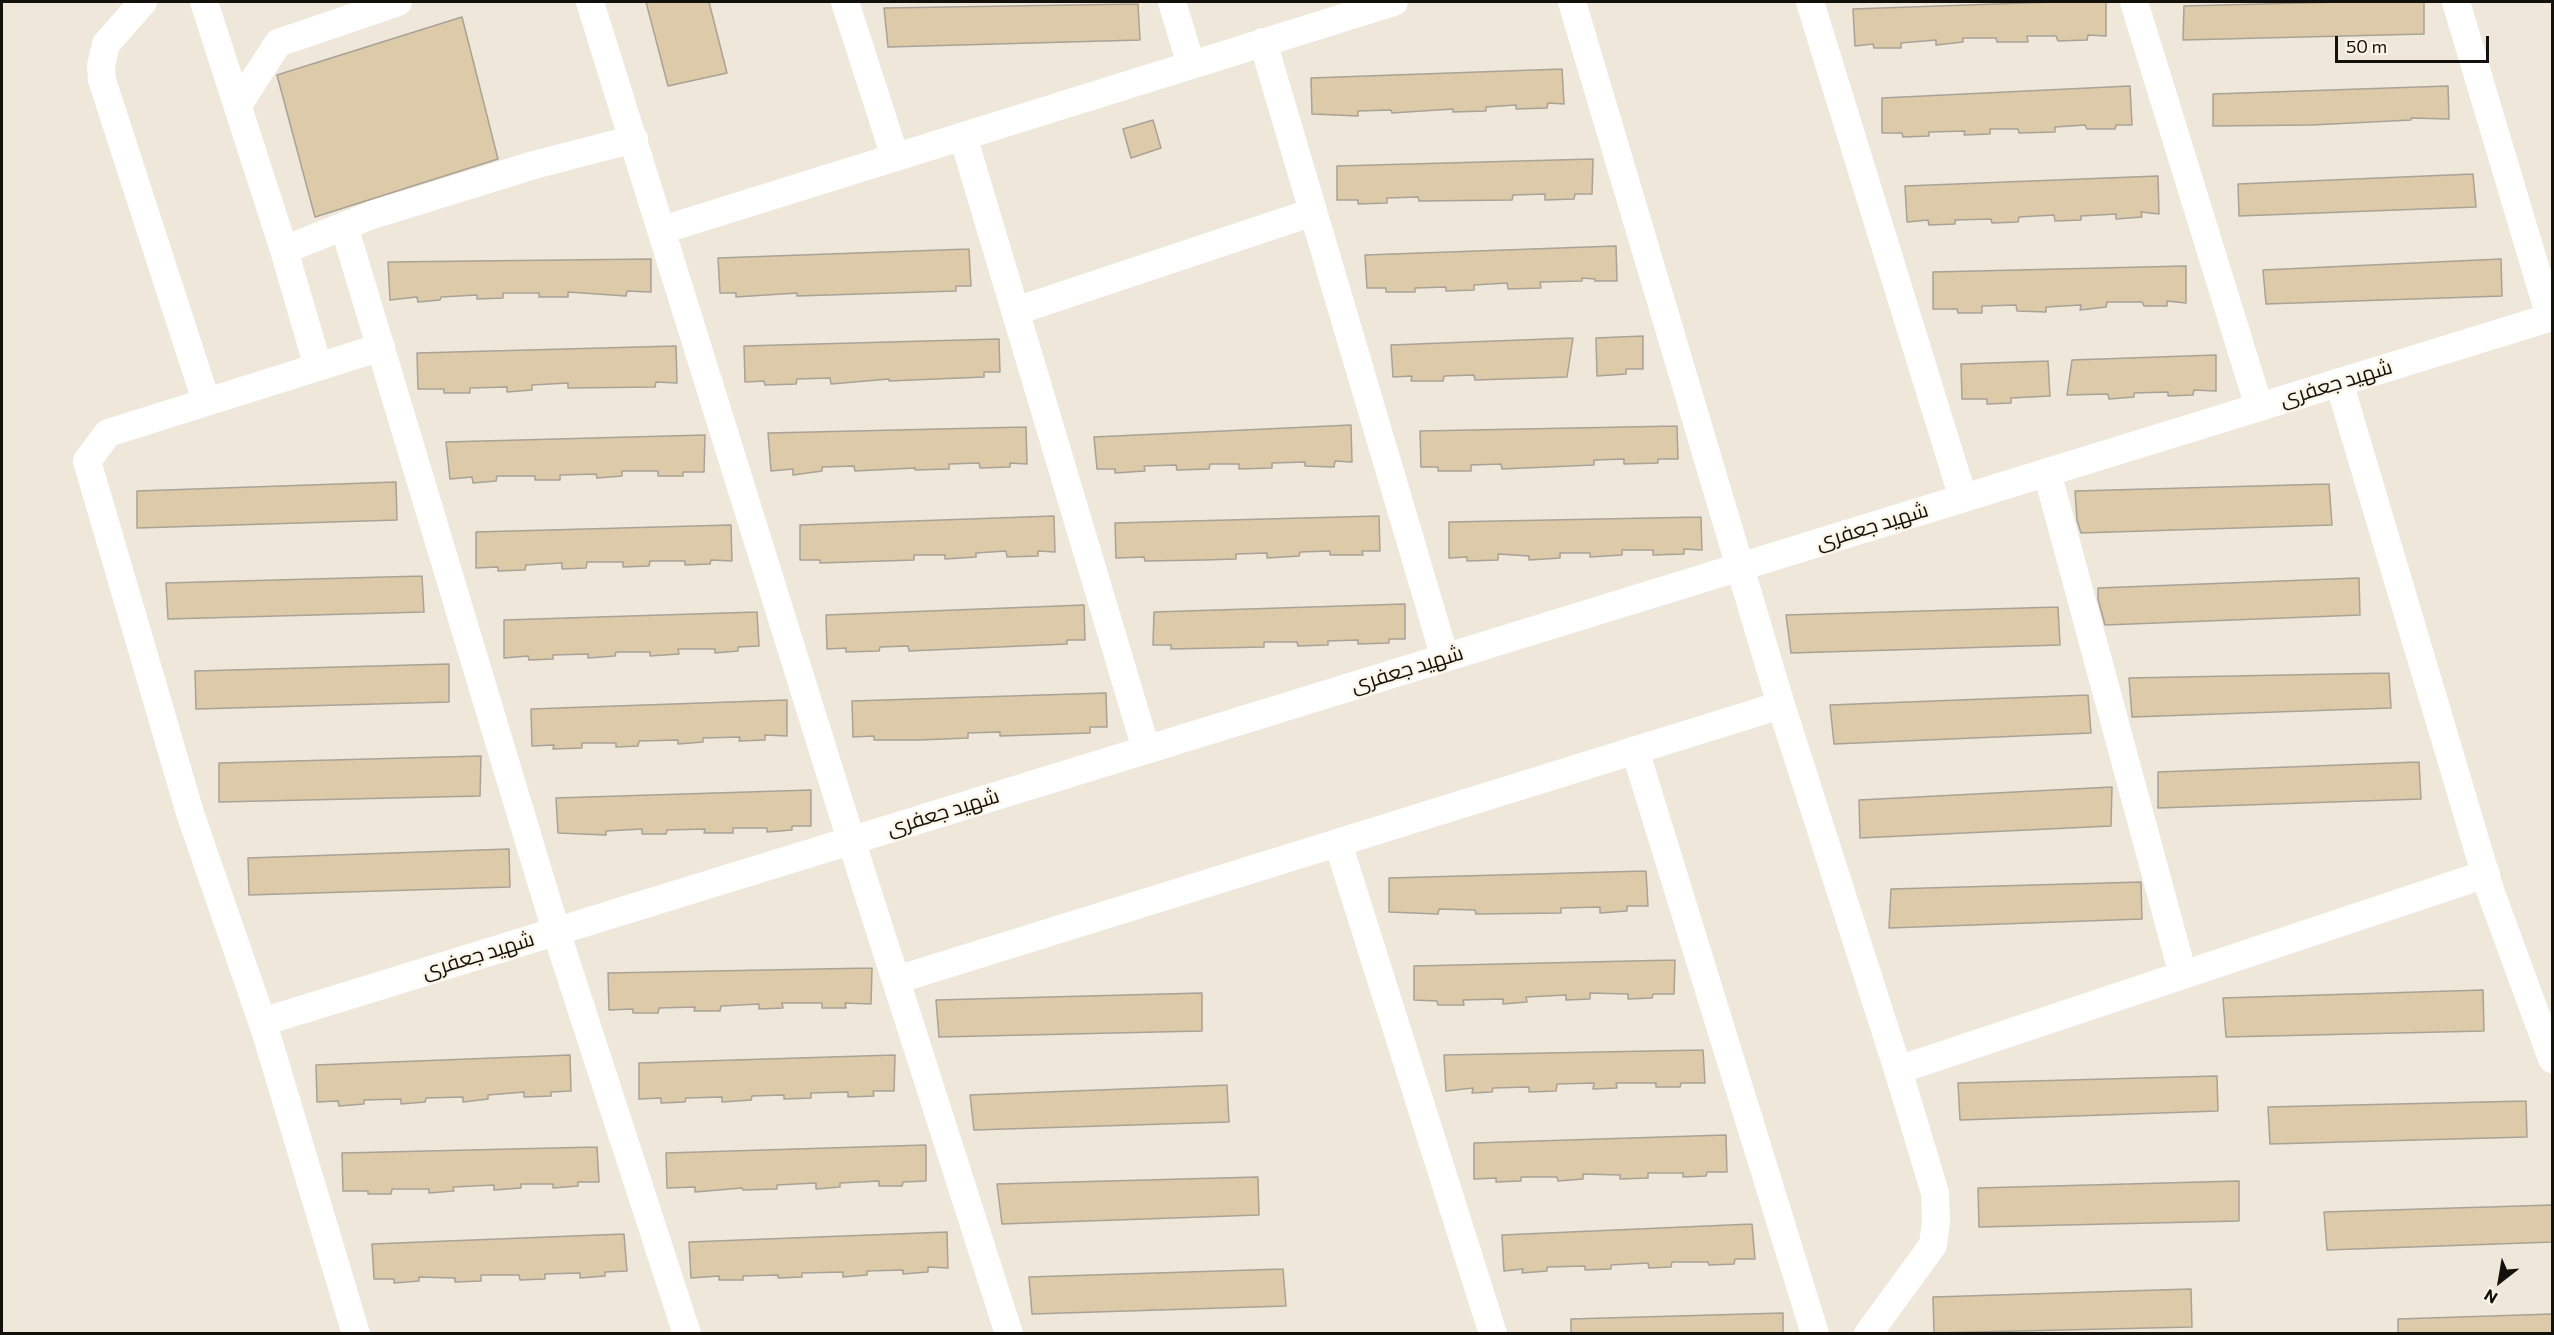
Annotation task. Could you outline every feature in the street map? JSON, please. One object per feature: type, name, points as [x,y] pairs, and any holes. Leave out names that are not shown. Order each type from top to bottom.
[{"type":"street","points":[[143,2],[106,44],[101,66],[102,80],[206,401]]},
{"type":"street","points":[[204,2],[284,250],[318,367]]},
{"type":"street","points":[[238,105],[278,43],[398,2]]},
{"type":"street","points":[[590,2],[851,840],[1010,1334]]},
{"type":"street","points":[[845,2],[895,157]]},
{"type":"street","points":[[1172,2],[1191,65]]},
{"type":"street","points":[[662,230],[1394,2]]},
{"type":"street","points":[[1572,2],[1781,705],[1935,1193],[1936,1221],[1933,1245],[1868,1334]]},
{"type":"street","points":[[1810,2],[1963,498]]},
{"type":"street","points":[[2134,2],[2259,407]]},
{"type":"street","points":[[2456,2],[2551,317]]},
{"type":"street","points":[[1263,42],[1445,658]]},
{"type":"street","points":[[963,136],[1146,749]]},
{"type":"street","points":[[284,250],[372,215],[534,165],[634,139]]},
{"type":"street","points":[[1016,311],[1313,212]]},
{"type":"street","points":[[344,226],[556,931],[687,1334]]},
{"type":"street","name":"شهید جعفری","points":[[262,1022],[2551,317]]},
{"type":"street","points":[[356,1334],[262,1022],[190,813],[87,461],[108,434],[381,347]]},
{"type":"street","points":[[2339,382],[2486,874],[2553,1059]]},
{"type":"street","points":[[2047,472],[2183,975]]},
{"type":"street","points":[[896,980],[1781,705]]},
{"type":"street","points":[[1635,750],[1815,1334]]},
{"type":"street","points":[[1338,843],[1493,1334]]},
{"type":"street","points":[[1898,1070],[2486,874]]},
{"type":"building","points":[[646,2],[709,2],[727,73],[668,86]]},
{"type":"building","points":[[2106,2],[2106,36],[2088,35],[2087,40],[2058,41],[2056,36],[2027,36],[2028,42],[1997,42],[1996,38],[1963,38],[1963,42],[1936,45],[1936,40],[1901,43],[1901,48],[1874,48],[1873,44],[1855,46],[1853,9]]},
{"type":"building","points":[[2424,2],[2424,34],[2183,40],[2184,6]]},
{"type":"building","points":[[1138,4],[1140,40],[888,47],[884,8]]},
{"type":"building","points":[[462,17],[498,159],[315,217],[277,75]]},
{"type":"building","points":[[1562,69],[1564,104],[1548,103],[1547,108],[1516,109],[1516,105],[1486,107],[1486,111],[1453,112],[1453,109],[1392,113],[1391,110],[1358,111],[1358,116],[1312,114],[1311,78]]},
{"type":"building","points":[[2130,86],[2132,125],[2116,125],[2115,129],[2087,129],[2085,125],[2055,127],[2055,132],[2019,133],[2018,129],[1990,129],[1990,134],[1964,135],[1965,131],[1929,132],[1929,136],[1903,137],[1902,133],[1882,133],[1882,98]]},
{"type":"building","points":[[2448,86],[2449,119],[2411,118],[2411,120],[2312,125],[2213,126],[2213,94]]},
{"type":"building","points":[[1153,120],[1161,148],[1131,158],[1123,129]]},
{"type":"building","points":[[1593,159],[1592,194],[1575,194],[1574,199],[1545,200],[1545,194],[1513,195],[1512,200],[1419,201],[1418,197],[1387,198],[1387,203],[1358,204],[1358,200],[1337,200],[1337,166]]},
{"type":"building","points":[[2473,174],[2476,207],[2239,216],[2238,184]]},
{"type":"building","points":[[2158,176],[2159,214],[2141,212],[2142,217],[2116,219],[2116,214],[2081,216],[2081,220],[2055,221],[2054,215],[2019,217],[2018,222],[1992,223],[1991,219],[1955,220],[1955,224],[1929,225],[1928,220],[1907,222],[1905,186]]},
{"type":"building","points":[[1616,246],[1617,281],[1595,281],[1595,279],[1582,278],[1582,281],[1540,282],[1541,288],[1508,289],[1507,283],[1474,285],[1474,290],[1446,291],[1446,287],[1415,288],[1415,292],[1386,292],[1386,288],[1367,288],[1365,255]]},
{"type":"building","points":[[969,249],[971,286],[956,286],[956,291],[797,296],[797,293],[736,297],[736,293],[720,293],[718,258]]},
{"type":"building","points":[[651,259],[651,292],[627,291],[626,296],[568,292],[568,297],[539,297],[539,293],[503,293],[503,298],[477,299],[477,295],[441,297],[440,300],[418,302],[417,297],[390,300],[388,262]]},
{"type":"building","points":[[2501,259],[2502,296],[2266,304],[2263,270]]},
{"type":"building","points":[[2186,266],[2186,303],[2167,301],[2167,306],[2144,306],[2142,302],[2107,302],[2106,307],[2080,310],[2081,305],[2046,307],[2046,312],[2017,311],[2016,305],[1982,306],[1982,313],[1958,313],[1957,309],[1933,309],[1933,272]]},
{"type":"building","points":[[1643,336],[1643,369],[1626,369],[1626,374],[1597,376],[1596,338]]},
{"type":"building","points":[[1573,338],[1567,377],[1475,380],[1474,375],[1444,376],[1443,381],[1411,381],[1412,376],[1393,377],[1391,345]]},
{"type":"building","points":[[999,339],[1000,372],[984,372],[984,377],[889,381],[889,379],[831,384],[830,378],[797,379],[796,384],[765,385],[764,381],[745,382],[744,346]]},
{"type":"building","points":[[676,346],[677,383],[656,382],[655,387],[568,388],[568,383],[532,385],[532,390],[507,392],[507,387],[470,388],[470,393],[444,393],[444,389],[418,389],[417,353]]},
{"type":"building","points":[[2216,355],[2216,391],[2194,390],[2193,395],[2168,396],[2168,392],[2134,393],[2134,397],[2109,399],[2108,394],[2067,395],[2072,360]]},
{"type":"building","points":[[2048,361],[2050,396],[2011,398],[2011,403],[1987,404],[1987,399],[1962,399],[1961,364]]},
{"type":"building","points":[[1351,425],[1352,462],[1335,461],[1334,467],[1305,466],[1305,462],[1272,463],[1272,468],[1239,469],[1239,464],[1210,464],[1209,469],[1177,470],[1176,465],[1144,466],[1145,471],[1115,473],[1115,469],[1097,469],[1094,437]]},
{"type":"building","points":[[1677,426],[1678,459],[1658,459],[1658,463],[1624,464],[1624,459],[1594,460],[1594,465],[1502,469],[1501,464],[1471,465],[1471,471],[1438,471],[1438,467],[1421,467],[1420,431]]},
{"type":"building","points":[[1026,427],[1027,464],[1010,463],[1010,467],[980,468],[979,463],[949,464],[949,469],[915,470],[915,468],[855,471],[854,466],[822,467],[822,471],[793,475],[793,469],[771,471],[768,433]]},
{"type":"building","points":[[705,435],[704,472],[683,472],[683,476],[658,476],[658,471],[622,471],[622,476],[597,478],[596,474],[560,475],[560,480],[535,480],[535,476],[497,476],[496,481],[473,483],[472,477],[450,479],[446,442]]},
{"type":"building","points":[[396,482],[397,520],[137,528],[137,491]]},
{"type":"building","points":[[2329,484],[2332,525],[2081,533],[2077,520],[2075,491]]},
{"type":"building","points":[[1054,516],[1055,552],[1038,551],[1038,556],[1007,557],[1006,551],[976,553],[976,557],[945,559],[945,555],[914,555],[914,560],[820,563],[820,560],[800,560],[800,525]]},
{"type":"building","points":[[1379,516],[1380,551],[1362,551],[1363,555],[1330,555],[1330,551],[1300,552],[1299,556],[1267,558],[1267,553],[1236,554],[1236,559],[1145,561],[1144,557],[1116,558],[1115,523]]},
{"type":"building","points":[[1701,517],[1702,550],[1684,549],[1684,554],[1653,555],[1653,550],[1622,550],[1622,555],[1590,557],[1590,553],[1560,553],[1560,558],[1529,560],[1529,556],[1498,554],[1498,560],[1467,561],[1467,557],[1449,558],[1449,522]]},
{"type":"building","points":[[731,525],[732,561],[711,560],[710,564],[685,565],[685,561],[650,561],[649,566],[623,567],[623,562],[587,562],[586,568],[562,569],[562,563],[526,565],[525,570],[498,571],[498,567],[476,568],[476,532]]},
{"type":"building","points":[[422,576],[424,612],[168,619],[166,583]]},
{"type":"building","points":[[2359,578],[2360,615],[2105,625],[2098,599],[2098,588]]},
{"type":"building","points":[[1405,604],[1405,639],[1389,639],[1389,643],[1358,644],[1358,640],[1328,641],[1328,645],[1298,646],[1297,642],[1264,642],[1264,647],[1171,649],[1171,645],[1153,645],[1154,612]]},
{"type":"building","points":[[1084,605],[1085,640],[1067,640],[1067,644],[909,651],[908,646],[880,647],[879,651],[846,652],[846,648],[827,649],[826,615]]},
{"type":"building","points":[[2058,607],[2060,645],[1791,653],[1786,615]]},
{"type":"building","points":[[757,612],[759,646],[738,647],[738,651],[715,653],[715,649],[678,649],[679,654],[650,656],[650,652],[616,652],[615,656],[588,658],[588,654],[553,655],[553,659],[529,660],[528,656],[504,658],[504,620]]},
{"type":"building","points":[[449,664],[449,702],[196,709],[195,671]]},
{"type":"building","points":[[2389,673],[2391,708],[2132,717],[2129,678]]},
{"type":"building","points":[[1106,693],[1107,727],[1090,727],[1090,733],[1000,736],[1000,732],[968,733],[968,738],[919,740],[874,740],[874,736],[853,737],[852,701]]},
{"type":"building","points":[[2088,695],[2091,733],[1834,744],[1830,705]]},
{"type":"building","points":[[787,700],[787,736],[765,735],[765,740],[739,741],[740,737],[703,738],[703,742],[678,744],[678,740],[639,741],[638,746],[616,747],[616,743],[582,743],[582,748],[553,749],[554,745],[532,746],[531,709]]},
{"type":"building","points":[[481,756],[480,796],[219,802],[219,763]]},
{"type":"building","points":[[2419,762],[2421,799],[2158,808],[2158,772]]},
{"type":"building","points":[[2112,787],[2111,826],[1860,838],[1859,800]]},
{"type":"building","points":[[811,790],[811,826],[792,826],[792,830],[767,832],[767,828],[733,828],[733,833],[704,833],[705,829],[667,830],[666,834],[642,834],[642,829],[606,831],[606,835],[558,833],[556,798]]},
{"type":"building","points":[[509,849],[510,887],[249,895],[248,858]]},
{"type":"building","points":[[1646,871],[1648,906],[1627,906],[1627,911],[1600,913],[1600,907],[1561,908],[1561,913],[1476,914],[1475,910],[1439,909],[1438,914],[1389,912],[1389,878]]},
{"type":"building","points":[[2141,882],[2142,919],[1889,928],[1891,889]]},
{"type":"building","points":[[1675,960],[1674,994],[1653,994],[1652,998],[1628,999],[1628,994],[1590,993],[1590,999],[1566,1000],[1566,995],[1526,997],[1527,1002],[1503,1004],[1503,999],[1463,1000],[1464,1005],[1438,1005],[1437,1001],[1414,1000],[1414,966]]},
{"type":"building","points":[[872,968],[871,1004],[845,1003],[846,1008],[822,1008],[822,1003],[782,1003],[783,1008],[759,1009],[759,1004],[721,1006],[720,1011],[694,1011],[695,1007],[659,1008],[658,1013],[633,1013],[633,1009],[609,1010],[608,973]]},
{"type":"building","points":[[2483,990],[2484,1031],[2226,1037],[2223,998]]},
{"type":"building","points":[[1202,993],[1202,1031],[939,1037],[936,1000]]},
{"type":"building","points":[[1703,1050],[1705,1083],[1681,1083],[1680,1087],[1656,1087],[1656,1083],[1616,1083],[1617,1088],[1593,1089],[1594,1083],[1557,1084],[1556,1091],[1529,1092],[1529,1087],[1493,1088],[1492,1092],[1472,1093],[1473,1088],[1446,1091],[1444,1055]]},
{"type":"building","points":[[570,1055],[571,1091],[551,1092],[551,1096],[524,1097],[524,1092],[488,1095],[488,1099],[463,1102],[463,1097],[426,1098],[425,1102],[401,1104],[401,1099],[364,1100],[364,1104],[339,1106],[338,1101],[317,1102],[316,1065]]},
{"type":"building","points":[[895,1055],[894,1091],[873,1091],[874,1096],[848,1097],[848,1092],[811,1093],[811,1098],[784,1099],[784,1095],[752,1096],[751,1100],[722,1102],[722,1097],[686,1098],[685,1102],[661,1103],[661,1098],[639,1099],[639,1063]]},
{"type":"building","points":[[2217,1076],[2218,1111],[1960,1120],[1958,1083]]},
{"type":"building","points":[[1227,1085],[1229,1122],[974,1130],[970,1095]]},
{"type":"building","points":[[2526,1101],[2527,1137],[2270,1144],[2268,1107]]},
{"type":"building","points":[[1726,1135],[1727,1172],[1707,1172],[1706,1176],[1683,1177],[1683,1173],[1648,1173],[1648,1178],[1620,1179],[1620,1175],[1583,1174],[1583,1179],[1558,1181],[1557,1177],[1521,1177],[1521,1181],[1496,1182],[1496,1178],[1474,1179],[1474,1143]]},
{"type":"building","points":[[926,1145],[926,1181],[903,1182],[902,1186],[879,1186],[879,1181],[840,1183],[840,1187],[816,1189],[816,1183],[777,1185],[777,1189],[743,1190],[742,1188],[695,1192],[695,1187],[667,1188],[666,1153]]},
{"type":"building","points":[[597,1147],[599,1182],[578,1182],[578,1186],[553,1188],[553,1184],[521,1184],[521,1188],[494,1190],[494,1185],[453,1187],[454,1191],[429,1193],[429,1189],[392,1189],[391,1194],[343,1191],[342,1153]]},
{"type":"building","points":[[1258,1177],[1259,1215],[1002,1224],[997,1184]]},
{"type":"building","points":[[2239,1181],[2239,1221],[1979,1227],[1978,1188]]},
{"type":"building","points":[[2553,1205],[2553,1242],[2327,1250],[2324,1212]]},
{"type":"building","points":[[1752,1224],[1755,1259],[1735,1259],[1734,1264],[1709,1265],[1708,1262],[1672,1262],[1671,1267],[1649,1268],[1648,1263],[1611,1265],[1611,1269],[1585,1270],[1585,1266],[1547,1267],[1547,1271],[1522,1273],[1523,1269],[1504,1271],[1502,1235]]},
{"type":"building","points":[[947,1232],[948,1268],[928,1267],[928,1272],[903,1274],[903,1270],[867,1271],[867,1275],[843,1277],[843,1272],[802,1273],[802,1277],[743,1276],[743,1280],[719,1280],[719,1276],[691,1278],[689,1242]]},
{"type":"building","points":[[624,1234],[627,1271],[605,1272],[605,1276],[580,1278],[580,1273],[545,1274],[545,1279],[520,1280],[519,1275],[481,1275],[481,1281],[455,1282],[455,1278],[419,1277],[419,1281],[394,1283],[394,1279],[374,1279],[372,1244]]},
{"type":"building","points":[[1283,1269],[1286,1306],[1032,1314],[1029,1277]]},
{"type":"building","points":[[2191,1289],[2192,1327],[1934,1333],[1933,1297]]},
{"type":"building","points":[[1783,1313],[1783,1334],[1571,1334],[1571,1319]]},
{"type":"building","points":[[2553,1314],[2553,1334],[2398,1334],[2398,1319]]}]
